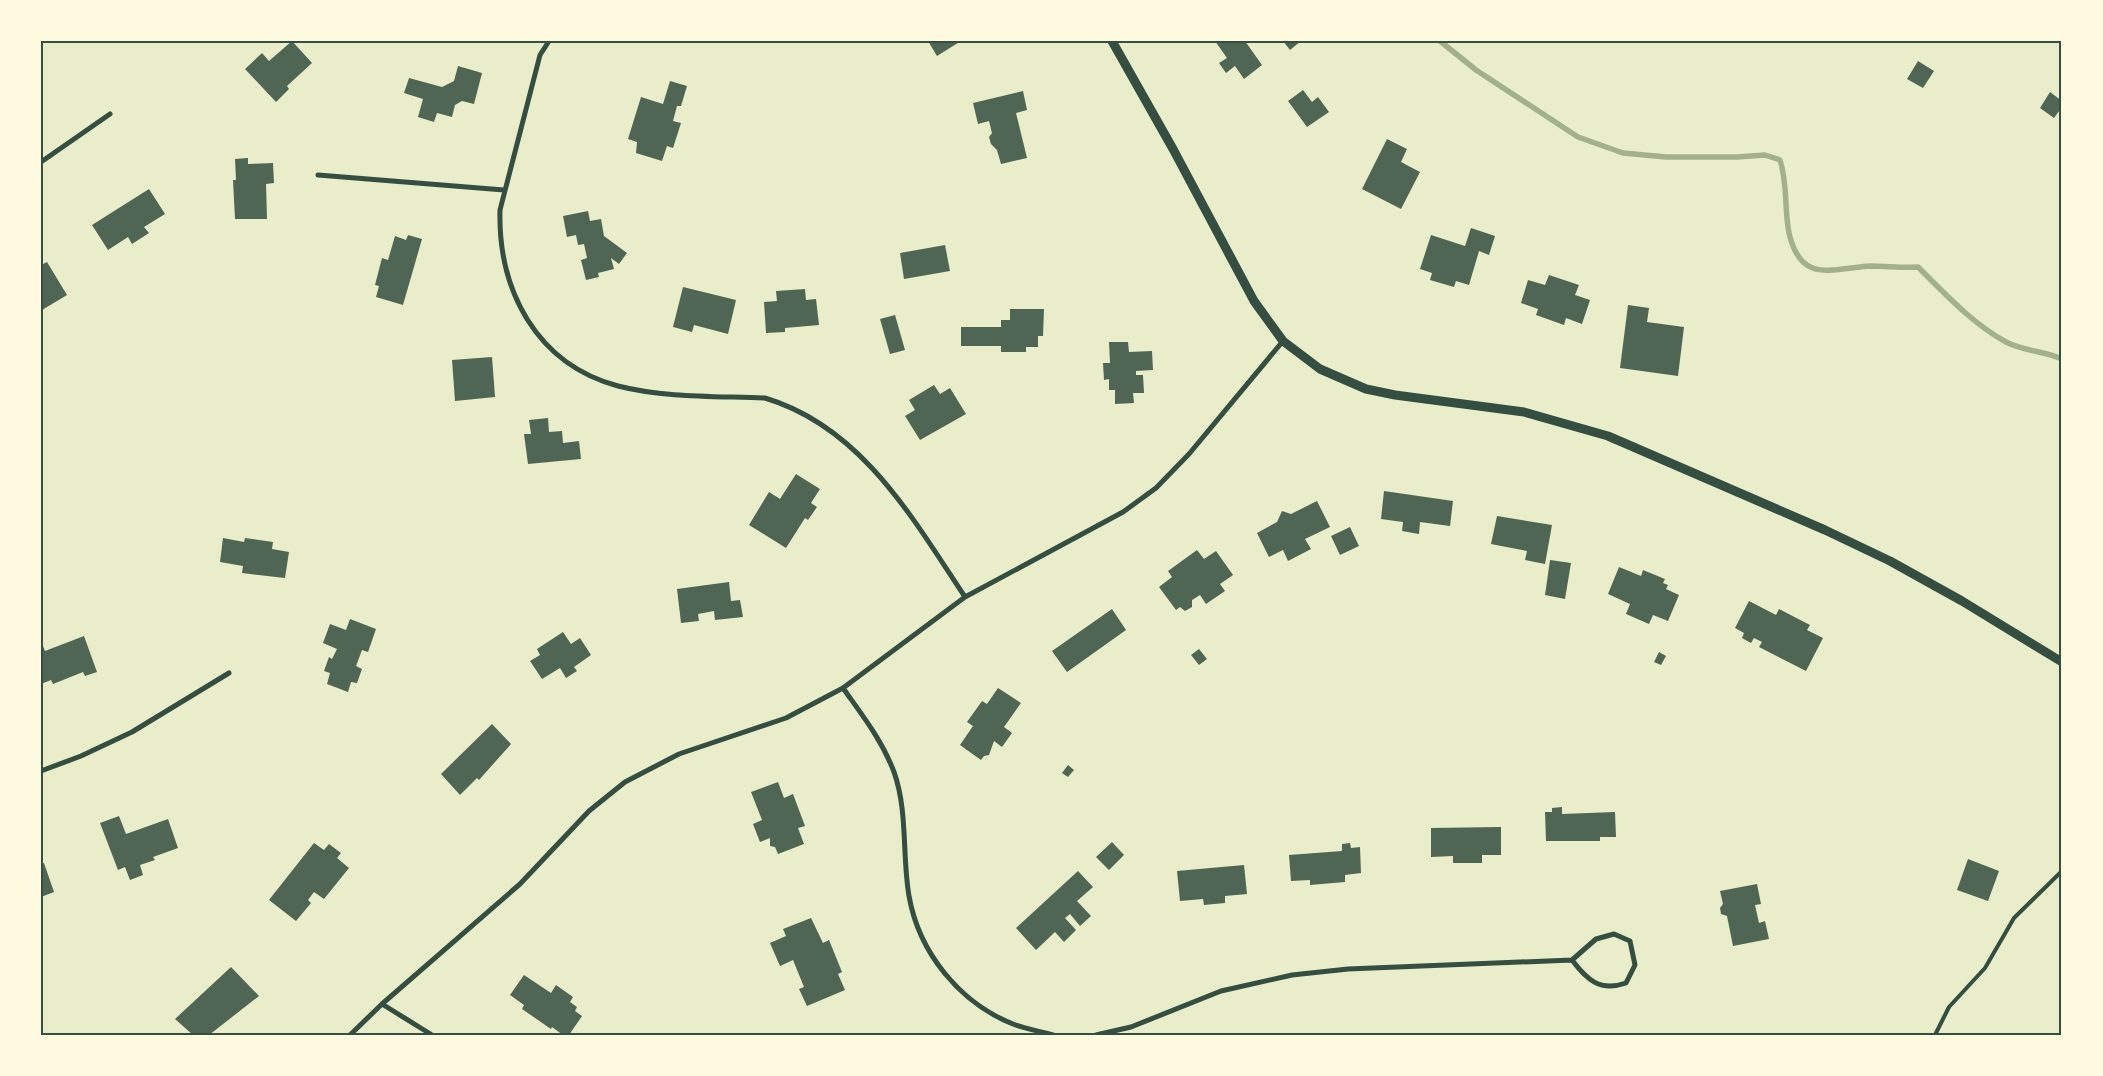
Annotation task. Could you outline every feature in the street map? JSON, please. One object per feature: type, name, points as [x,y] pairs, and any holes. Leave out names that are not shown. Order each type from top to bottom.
[{"type":"street","points":[[549,41],[540,55],[500,210],[499,234],[508,282],[526,321],[555,353],[585,374],[618,386],[658,392],[765,398],[781,403],[812,420],[848,444],[885,481],[906,508],[966,598]]},
{"type":"street","points":[[1112,41],[1174,149],[1254,301],[1283,341],[1320,369],[1366,389],[1395,396],[1524,412],[1608,436],[1825,530],[1890,561],[1962,601],[2062,662]]},
{"type":"street","points":[[41,162],[110,114]]},
{"type":"street","points":[[318,175],[504,190]]},
{"type":"street","points":[[350,1035],[382,1004],[520,884],[589,811],[625,782],[679,754],[786,718],[842,688],[966,598],[1123,512],[1156,488],[1189,454],[1283,341]]},
{"type":"street","points":[[41,771],[81,756],[132,732],[229,673]]},
{"type":"street","points":[[842,688],[878,737],[894,773],[901,800],[909,896],[925,944],[942,971],[962,992],[987,1012],[1013,1024],[1053,1035]]},
{"type":"street","points":[[1096,1035],[1131,1027],[1221,991],[1292,975],[1348,969],[1572,960],[1596,939],[1614,934],[1630,941],[1635,965],[1626,983],[1613,987],[1586,979],[1572,960]]},
{"type":"street","points":[[382,1004],[432,1035]]},
{"type":"lane","points":[[1935,1035],[1949,1007],[1985,968],[2014,918],[2062,871]]},
{"type":"building","points":[[292,41],[312,63],[287,86],[289,89],[276,102],[245,69],[262,53],[269,61]]},
{"type":"building","points":[[928,41],[961,41],[937,56]]},
{"type":"building","points":[[1215,41],[1245,41],[1262,65],[1244,79],[1235,66],[1226,73],[1219,63],[1227,58]]},
{"type":"building","points":[[1283,41],[1301,41],[1290,50]]},
{"type":"building","points":[[1918,61],[1934,71],[1923,88],[1907,79]]},
{"type":"building","points":[[458,66],[482,73],[474,104],[462,101],[455,105],[452,117],[437,113],[434,122],[418,117],[423,99],[404,93],[409,78],[442,87],[454,81]]},
{"type":"building","points":[[670,81],[687,86],[681,106],[677,106],[673,121],[681,123],[673,148],[667,146],[662,161],[636,153],[637,142],[628,139],[641,97],[663,104]]},
{"type":"building","points":[[1303,90],[1312,102],[1318,97],[1329,112],[1307,127],[1288,101]]},
{"type":"building","points":[[1023,91],[1027,110],[1016,113],[1027,158],[1001,164],[997,150],[991,144],[989,137],[992,133],[989,121],[978,124],[973,103]]},
{"type":"building","points":[[2050,92],[2062,101],[2062,107],[2054,118],[2040,108]]},
{"type":"building","points":[[1387,139],[1407,149],[1401,162],[1420,172],[1401,209],[1362,189]]},
{"type":"building","points":[[248,158],[248,164],[273,163],[274,183],[266,184],[267,219],[235,219],[233,180],[236,180],[235,159]]},
{"type":"building","points":[[149,189],[165,214],[144,227],[149,233],[132,244],[128,237],[108,250],[92,225]]},
{"type":"building","points":[[588,211],[590,221],[601,219],[604,236],[627,253],[619,264],[611,258],[614,269],[598,273],[599,277],[586,280],[581,260],[587,258],[584,244],[578,245],[576,235],[567,237],[563,216]]},
{"type":"building","points":[[1471,228],[1495,236],[1489,255],[1479,251],[1469,285],[1456,281],[1454,287],[1430,280],[1432,273],[1420,269],[1431,235],[1465,246]]},
{"type":"building","points":[[408,235],[422,239],[403,305],[376,297],[379,286],[375,285],[382,258],[388,260],[395,236],[406,240]]},
{"type":"building","points":[[945,245],[950,271],[904,279],[900,253]]},
{"type":"building","points":[[47,262],[67,295],[42,310],[41,265]]},
{"type":"building","points":[[1549,275],[1579,285],[1575,295],[1590,300],[1582,324],[1566,318],[1564,325],[1536,315],[1538,309],[1521,303],[1528,280],[1545,285]]},
{"type":"building","points":[[683,287],[736,300],[728,334],[694,325],[692,332],[673,327]]},
{"type":"building","points":[[805,289],[806,300],[816,299],[819,325],[785,328],[785,332],[766,333],[764,302],[777,301],[776,291]]},
{"type":"building","points":[[1628,305],[1649,308],[1647,322],[1684,327],[1678,376],[1620,368]]},
{"type":"building","points":[[1010,309],[1044,309],[1043,336],[1038,336],[1038,347],[1026,347],[1026,352],[1001,352],[1001,346],[961,346],[961,327],[1001,327],[1001,320],[1010,320]]},
{"type":"building","points":[[895,315],[905,350],[890,354],[880,319]]},
{"type":"building","points":[[1109,342],[1128,342],[1129,352],[1152,351],[1153,370],[1136,371],[1136,375],[1143,375],[1144,393],[1133,393],[1134,403],[1115,404],[1115,390],[1109,390],[1109,379],[1104,380],[1103,363],[1110,363]]},
{"type":"building","points":[[492,357],[495,397],[455,401],[452,360]]},
{"type":"building","points":[[934,385],[940,394],[950,388],[966,414],[920,440],[905,416],[915,410],[909,400]]},
{"type":"building","points":[[548,418],[549,432],[562,431],[563,443],[579,441],[581,459],[528,464],[524,434],[531,434],[529,420]]},
{"type":"building","points":[[796,474],[820,489],[811,503],[817,507],[808,520],[805,518],[786,548],[749,525],[769,492],[780,499]]},
{"type":"building","points":[[1384,491],[1453,501],[1450,526],[1420,522],[1419,534],[1402,531],[1403,522],[1381,519]]},
{"type":"building","points":[[1317,501],[1330,527],[1305,539],[1311,549],[1288,561],[1283,550],[1269,557],[1257,533],[1277,522],[1282,511],[1291,514]]},
{"type":"building","points":[[1497,516],[1552,525],[1545,564],[1525,560],[1527,551],[1491,544]]},
{"type":"building","points":[[1350,527],[1359,546],[1340,555],[1331,536]]},
{"type":"building","points":[[223,538],[244,542],[245,538],[273,542],[272,549],[289,552],[285,578],[242,573],[243,566],[220,562]]},
{"type":"building","points":[[1197,550],[1204,559],[1216,551],[1233,575],[1220,584],[1225,591],[1206,604],[1200,595],[1192,600],[1192,607],[1185,611],[1180,607],[1176,610],[1159,587],[1172,577],[1168,571]]},
{"type":"building","points":[[1550,560],[1571,563],[1565,599],[1545,595]]},
{"type":"building","points":[[1619,567],[1641,576],[1643,570],[1665,579],[1663,583],[1668,585],[1666,589],[1679,595],[1668,621],[1653,615],[1649,624],[1626,614],[1630,604],[1608,594]]},
{"type":"building","points":[[729,582],[731,601],[740,600],[743,617],[715,620],[714,611],[698,614],[699,621],[681,623],[677,589]]},
{"type":"building","points":[[1749,601],[1776,615],[1779,609],[1810,625],[1807,630],[1823,638],[1806,671],[1759,647],[1762,642],[1754,638],[1751,643],[1742,638],[1744,633],[1735,628]]},
{"type":"building","points":[[1112,609],[1126,630],[1067,672],[1052,651]]},
{"type":"building","points":[[350,619],[376,629],[368,652],[362,650],[356,666],[362,669],[357,683],[351,682],[348,692],[327,684],[330,673],[324,671],[329,657],[332,659],[337,649],[323,643],[330,624],[346,630]]},
{"type":"building","points":[[563,632],[571,644],[580,638],[591,655],[574,667],[577,671],[566,678],[560,668],[542,679],[530,661],[540,655],[537,649]]},
{"type":"building","points":[[84,636],[97,672],[85,676],[83,672],[53,684],[51,680],[41,684],[41,641],[45,651]]},
{"type":"building","points":[[1199,649],[1207,659],[1199,665],[1191,655]]},
{"type":"building","points":[[1659,652],[1666,656],[1661,665],[1654,662]]},
{"type":"building","points":[[998,688],[1021,703],[1004,727],[1012,733],[1002,747],[994,741],[989,755],[984,756],[981,760],[960,745],[973,726],[967,722],[982,701],[987,704]]},
{"type":"building","points":[[492,724],[511,744],[479,780],[477,778],[460,795],[441,774]]},
{"type":"building","points":[[1068,765],[1074,770],[1068,777],[1062,773]]},
{"type":"building","points":[[778,782],[784,798],[793,794],[805,826],[798,828],[804,844],[778,854],[775,847],[770,846],[770,838],[760,842],[753,824],[762,820],[751,792]]},
{"type":"building","points":[[1562,807],[1562,814],[1615,812],[1616,837],[1600,837],[1600,841],[1546,841],[1545,812],[1552,812],[1552,808]]},
{"type":"building","points":[[119,816],[126,834],[168,819],[178,848],[153,857],[155,860],[140,865],[143,875],[130,880],[125,867],[118,870],[100,823]]},
{"type":"building","points":[[1501,827],[1501,855],[1482,855],[1482,863],[1453,863],[1453,856],[1431,857],[1431,828]]},
{"type":"building","points":[[1112,842],[1124,855],[1109,870],[1096,857]]},
{"type":"building","points":[[314,843],[324,850],[329,844],[341,853],[337,858],[349,868],[324,899],[314,892],[308,900],[311,903],[296,921],[269,900]]},
{"type":"building","points":[[1350,843],[1351,848],[1360,847],[1361,873],[1345,875],[1345,882],[1310,885],[1310,880],[1291,881],[1289,855],[1342,851],[1342,844]]},
{"type":"building","points":[[1968,859],[1999,871],[1988,901],[1957,890]]},
{"type":"building","points":[[44,863],[54,892],[41,897],[41,864]]},
{"type":"building","points":[[1244,865],[1247,894],[1225,896],[1225,903],[1204,905],[1203,899],[1180,901],[1177,871]]},
{"type":"building","points":[[1078,871],[1093,887],[1077,901],[1091,916],[1080,926],[1070,914],[1065,918],[1076,930],[1064,942],[1055,932],[1036,950],[1016,928]]},
{"type":"building","points":[[1757,884],[1761,904],[1755,905],[1759,923],[1765,921],[1769,939],[1733,946],[1727,916],[1721,914],[1720,908],[1723,904],[1720,891]]},
{"type":"building","points":[[811,918],[823,943],[829,940],[842,972],[838,974],[845,990],[807,1006],[799,989],[804,987],[793,960],[780,966],[770,943],[786,936],[783,929]]},
{"type":"building","points":[[231,967],[259,996],[209,1035],[193,1035],[175,1019]]},
{"type":"building","points":[[524,975],[551,993],[556,985],[573,997],[570,1002],[577,1007],[575,1011],[582,1016],[569,1035],[563,1035],[552,1027],[551,1029],[522,1009],[524,1005],[510,995]]},
{"type":"waterway","points":[[1440,41],[1476,70],[1578,137],[1623,153],[1666,157],[1765,155],[1780,160],[1784,178],[1789,233],[1794,249],[1801,260],[1810,267],[1820,270],[1871,266],[1918,267],[1960,308],[1994,335],[2013,345],[2062,359]]}]
